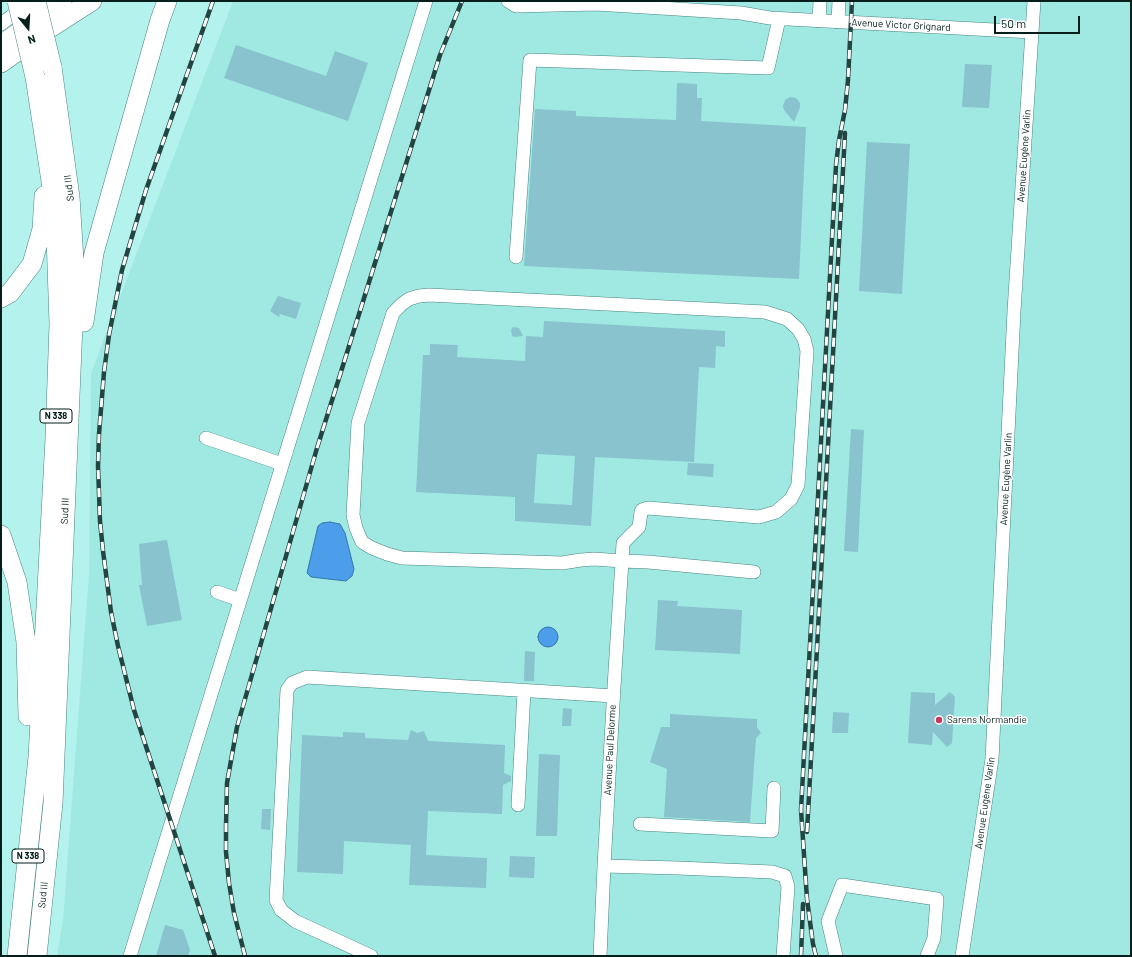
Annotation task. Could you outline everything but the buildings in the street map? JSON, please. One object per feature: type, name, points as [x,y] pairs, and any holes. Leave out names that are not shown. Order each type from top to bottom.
[{"type":"highway","name":"Sud III","points":[[17,1],[35,77],[55,207],[59,324],[55,438],[38,756],[18,956]]},
{"type":"highway","name":"Sud III","points":[[36,1],[52,67],[70,197],[75,276],[53,803],[37,956]]},
{"type":"highway","points":[[1,45],[62,1]]},
{"type":"highway","points":[[1,63],[50,28],[92,1]]},
{"type":"highway","points":[[71,361],[81,341],[94,253],[167,1]]},
{"type":"highway","points":[[1,298],[10,293],[32,264],[42,229],[46,147]]},
{"type":"highway","points":[[1,535],[17,582],[26,642],[28,734],[38,756]]},
{"type":"street","points":[[1,24],[33,1]]},
{"type":"street","points":[[130,956],[426,1]]},
{"type":"street","name":"Avenue Victor Grignard","points":[[508,1],[516,6],[596,4],[741,13],[774,18],[819,21],[1032,32]]},
{"type":"street","points":[[819,21],[820,1]]},
{"type":"street","points":[[838,22],[839,1]]},
{"type":"street","name":"Avenue Eugène Varlin","points":[[962,956],[992,759],[1014,311],[1034,1]]},
{"type":"street","points":[[516,257],[530,60],[768,68],[774,18]]},
{"type":"street","name":"Avenue Paul Delorme","points":[[600,956],[604,866],[622,561],[623,543],[639,527],[642,510],[648,508],[759,517],[776,512],[791,499],[798,485],[807,351],[804,339],[798,329],[787,319],[765,312],[429,295],[414,298],[402,304],[394,313],[358,423],[352,514],[362,542],[387,554],[402,558],[562,563],[581,560],[622,561]]},
{"type":"street","points":[[206,438],[282,464]]},
{"type":"street","points":[[622,561],[754,572]]},
{"type":"street","points":[[217,592],[240,600]]},
{"type":"street","points":[[371,956],[295,921],[281,910],[276,900],[287,690],[292,683],[307,677],[614,696]]},
{"type":"street","points":[[518,806],[524,691]]},
{"type":"street","points":[[640,824],[772,831],[774,788]]},
{"type":"street","points":[[604,866],[772,872],[785,876],[788,887],[783,956]]},
{"type":"street","points":[[836,956],[828,921],[842,884],[937,899],[934,938],[928,956]]},
{"type":"shaded area","points":[[233,1],[1131,1],[1131,956],[57,956],[63,920],[89,574],[91,373]]},
{"type":"water","points":[[330,522],[340,524],[345,533],[354,569],[352,576],[346,581],[311,577],[307,573],[318,526],[322,523]]},
{"type":"water","points":[[544,627],[552,627],[558,633],[558,641],[552,647],[544,647],[538,641],[538,633]]},
{"type":"railway","points":[[213,1],[146,190],[122,270],[109,335],[104,372],[98,466],[100,521],[103,551],[111,612],[118,646],[134,710],[215,956]]},
{"type":"railway","points":[[245,956],[234,913],[226,852],[227,783],[237,727],[317,448],[440,55],[462,1]]},
{"type":"railway","points":[[816,956],[807,899],[801,810],[836,165],[845,110],[848,80],[852,1]]},
{"type":"railway","points":[[807,832],[845,133]]},
{"type":"railway","points":[[801,956],[803,904]]},
{"type":"place","name":"Sarens Normandie","points":[[939,720]]}]
